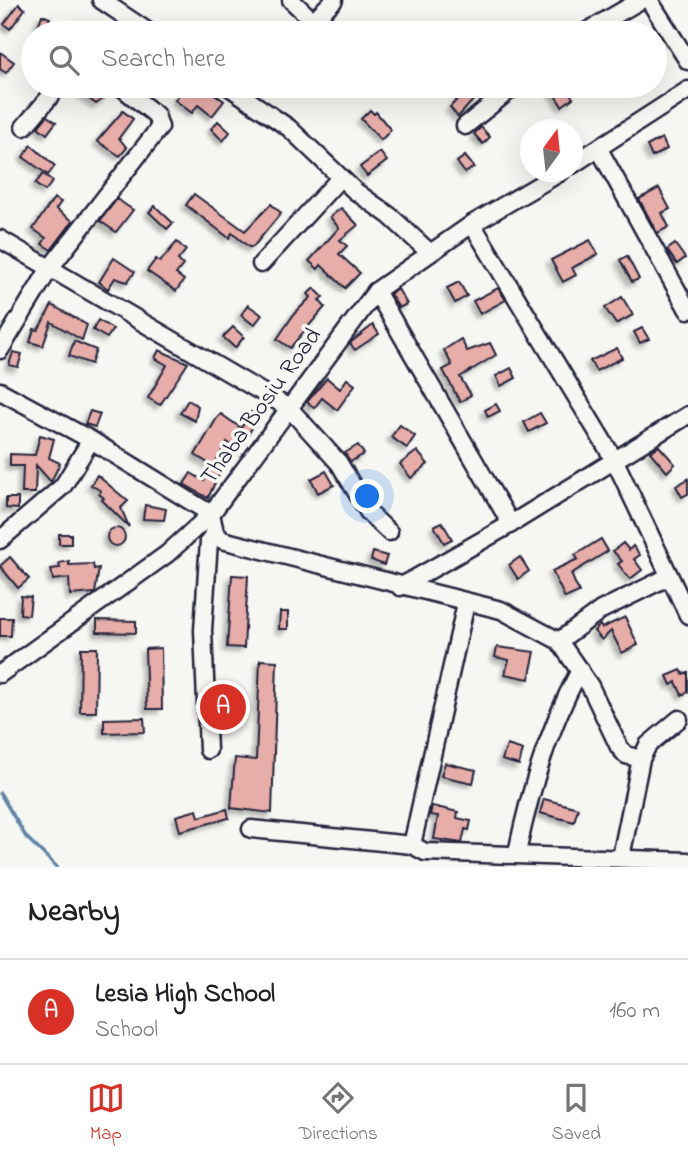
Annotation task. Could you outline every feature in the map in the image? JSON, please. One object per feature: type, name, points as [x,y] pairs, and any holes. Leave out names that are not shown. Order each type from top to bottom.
[{"type":"street","points":[[101,0],[132,21]]},
{"type":"street","points":[[291,0],[312,21]]},
{"type":"street","points":[[314,21],[334,0]]},
{"type":"street","points":[[605,21],[641,0]]},
{"type":"street","points":[[649,0],[662,21]]},
{"type":"street","points":[[667,28],[688,61]]},
{"type":"street","points":[[583,158],[688,90]]},
{"type":"street","points":[[24,127],[49,98]]},
{"type":"street","points":[[0,350],[50,268],[160,127],[156,115],[135,98]]},
{"type":"street","points":[[245,98],[289,128],[340,177],[429,252]]},
{"type":"street","points":[[465,126],[500,98]]},
{"type":"street","points":[[599,149],[688,310]]},
{"type":"street","points":[[261,264],[340,177]]},
{"type":"street","name":"Thaba Bosiu Road","points":[[0,674],[167,554],[211,514],[376,291],[472,224],[544,182]]},
{"type":"street","points":[[472,224],[615,461],[688,615]]},
{"type":"street","points":[[0,239],[289,408],[318,436],[339,463],[369,513],[388,532]]},
{"type":"street","points":[[376,291],[511,524]]},
{"type":"street","points":[[0,391],[91,440],[211,514],[215,532],[222,540],[400,587],[501,610],[559,641],[590,685],[619,747],[626,755],[641,759]]},
{"type":"street","points":[[400,587],[511,524],[688,415]]},
{"type":"street","points":[[2,535],[63,486],[91,440]]},
{"type":"street","points":[[208,750],[202,630],[209,541],[215,532]]},
{"type":"street","points":[[559,641],[601,610],[668,577]]},
{"type":"street","points":[[421,855],[467,603]]},
{"type":"street","points":[[517,853],[528,797],[562,702],[580,670]]},
{"type":"street","points":[[621,857],[641,759],[648,745],[679,719]]},
{"type":"street","points":[[251,829],[421,855],[517,853],[688,861]]},
{"type":"building","points":[[19,4],[25,9],[10,29],[4,24]]},
{"type":"building","points":[[42,15],[50,18],[49,21],[40,21]]},
{"type":"building","points":[[0,52],[14,62],[6,73],[0,69]]},
{"type":"building","points":[[88,98],[105,98],[96,104]]},
{"type":"building","points":[[220,98],[224,101],[212,116],[198,105],[192,113],[175,100]]},
{"type":"building","points":[[459,98],[475,98],[458,117],[450,107]]},
{"type":"building","points":[[557,98],[573,98],[562,106]]},
{"type":"building","points":[[370,110],[374,114],[376,112],[391,130],[381,140],[361,119]]},
{"type":"building","points":[[123,111],[133,119],[119,138],[127,148],[120,156],[97,141]]},
{"type":"building","points":[[47,116],[56,122],[47,134],[38,127]]},
{"type":"building","points":[[218,121],[230,132],[223,141],[211,129]]},
{"type":"building","points":[[481,127],[490,137],[483,144],[474,134]]},
{"type":"building","points":[[662,138],[667,149],[652,157],[647,146]]},
{"type":"building","points":[[31,145],[55,166],[48,175],[23,157]]},
{"type":"building","points":[[380,152],[387,161],[367,176],[360,167]]},
{"type":"building","points":[[465,156],[474,167],[465,173],[457,162]]},
{"type":"building","points":[[43,174],[53,181],[45,191],[35,184]]},
{"type":"building","points":[[659,188],[670,209],[662,213],[669,227],[657,233],[639,199]]},
{"type":"building","points":[[194,194],[245,231],[271,204],[281,213],[253,247],[249,247],[232,233],[229,238],[186,205]]},
{"type":"building","points":[[54,198],[61,202],[56,209],[73,221],[51,250],[42,244],[46,238],[33,229]]},
{"type":"building","points":[[117,199],[133,210],[116,232],[100,221]]},
{"type":"building","points":[[155,206],[173,223],[167,229],[149,212]]},
{"type":"building","points":[[341,208],[358,225],[340,240],[347,246],[339,254],[360,273],[345,288],[321,265],[318,269],[309,261],[339,228],[330,217]]},
{"type":"building","points":[[590,240],[598,254],[572,268],[576,275],[563,282],[551,260]]},
{"type":"building","points":[[177,242],[186,250],[178,260],[183,265],[176,274],[184,280],[176,291],[147,271],[156,259],[160,262]]},
{"type":"building","points":[[675,244],[685,258],[677,264],[667,250]]},
{"type":"building","points":[[627,256],[639,279],[632,282],[620,260]]},
{"type":"building","points":[[114,258],[135,272],[127,282],[115,278],[108,289],[99,282]]},
{"type":"building","points":[[459,282],[467,296],[455,303],[447,288]]},
{"type":"building","points":[[314,288],[323,297],[319,300],[325,307],[290,348],[277,339],[294,314],[311,297],[308,294]]},
{"type":"building","points":[[498,288],[506,300],[480,314],[473,301]]},
{"type":"building","points":[[398,289],[407,304],[399,308],[390,294]]},
{"type":"building","points":[[622,297],[633,315],[616,324],[605,308]]},
{"type":"building","points":[[52,305],[87,325],[82,340],[51,322],[43,346],[30,342],[34,329],[38,330]]},
{"type":"building","points":[[248,305],[262,315],[254,325],[241,315]]},
{"type":"building","points":[[98,320],[113,329],[107,338],[93,330]]},
{"type":"building","points":[[373,325],[379,334],[355,350],[350,343]]},
{"type":"building","points":[[233,327],[244,337],[235,348],[223,337]]},
{"type":"building","points":[[642,328],[649,339],[640,343],[634,332]]},
{"type":"building","points":[[461,339],[467,351],[490,343],[496,355],[460,377],[471,395],[460,402],[443,370],[452,365],[444,350]]},
{"type":"building","points":[[74,341],[96,350],[91,364],[69,356]]},
{"type":"building","points":[[617,348],[622,358],[596,371],[590,361]]},
{"type":"building","points":[[159,350],[188,363],[160,405],[148,398],[167,365],[155,358]]},
{"type":"building","points":[[13,352],[22,354],[18,367],[9,365]]},
{"type":"building","points":[[511,368],[516,378],[501,386],[496,376]]},
{"type":"building","points":[[327,378],[340,389],[347,379],[355,385],[337,410],[322,398],[314,408],[307,402]]},
{"type":"building","points":[[188,400],[198,406],[195,421],[180,413]]},
{"type":"building","points":[[496,404],[500,411],[488,417],[485,410]]},
{"type":"building","points":[[90,411],[100,414],[95,427],[85,424]]},
{"type":"building","points":[[251,412],[259,417],[238,450],[227,442],[216,462],[223,465],[208,498],[184,484],[191,473],[204,481],[211,465],[195,455],[217,418],[221,414],[241,428]]},
{"type":"building","points":[[540,413],[546,423],[529,432],[524,422]]},
{"type":"building","points":[[400,425],[415,436],[407,448],[391,437]]},
{"type":"building","points":[[40,435],[54,439],[49,458],[60,463],[51,482],[36,465],[35,493],[22,493],[23,466],[10,466],[10,454],[35,455]]},
{"type":"building","points":[[358,445],[364,454],[350,462],[345,453]]},
{"type":"building","points":[[659,446],[675,464],[667,472],[650,452]]},
{"type":"building","points":[[417,451],[428,464],[411,478],[400,464]]},
{"type":"building","points":[[326,471],[334,485],[318,493],[311,479]]},
{"type":"building","points":[[97,475],[128,501],[121,508],[129,527],[102,500],[104,498],[99,494],[101,491],[91,485]]},
{"type":"building","points":[[688,479],[688,494],[682,497],[676,486]]},
{"type":"building","points":[[6,498],[18,498],[18,509],[6,508]]},
{"type":"building","points":[[145,505],[166,509],[164,520],[143,519]]},
{"type":"building","points":[[442,522],[452,539],[444,543],[434,526]]},
{"type":"building","points":[[112,528],[120,528],[125,537],[123,544],[112,546],[107,541],[107,533]]},
{"type":"building","points":[[59,534],[71,534],[71,544],[59,544]]},
{"type":"building","points":[[601,539],[608,551],[571,574],[579,592],[565,598],[552,571],[578,559],[575,555]]},
{"type":"building","points":[[623,543],[629,550],[633,546],[640,555],[634,559],[642,570],[630,579],[618,564],[622,561],[613,551]]},
{"type":"building","points":[[373,552],[387,556],[384,565],[371,560]]},
{"type":"building","points":[[10,557],[29,579],[18,588],[0,566]]},
{"type":"building","points":[[520,557],[529,571],[518,579],[509,565]]},
{"type":"building","points":[[69,561],[69,565],[93,564],[94,569],[99,568],[95,593],[70,595],[69,578],[53,580],[51,569],[60,568],[59,563]]},
{"type":"building","points":[[232,575],[248,576],[244,648],[227,647]]},
{"type":"building","points":[[21,596],[31,597],[29,615],[20,614]]},
{"type":"building","points":[[280,612],[288,612],[288,629],[279,629]]},
{"type":"building","points":[[625,617],[638,645],[622,653],[611,631],[602,640],[594,631],[600,625],[602,628]]},
{"type":"building","points":[[0,618],[12,618],[11,636],[0,636]]},
{"type":"building","points":[[97,620],[136,621],[136,633],[97,632]]},
{"type":"building","points":[[497,647],[535,652],[529,679],[505,674],[509,660],[495,657]]},
{"type":"building","points":[[81,648],[97,648],[96,712],[80,712]]},
{"type":"building","points":[[161,648],[162,709],[147,709],[145,649]]},
{"type":"building","points":[[260,660],[277,661],[272,813],[231,808],[235,758],[256,760]]},
{"type":"building","points":[[681,670],[683,674],[688,672],[688,692],[682,695],[676,682],[671,685],[667,676]]},
{"type":"building","points":[[144,718],[145,732],[104,733],[104,719]]},
{"type":"building","points":[[507,745],[523,750],[519,765],[502,760]]},
{"type":"building","points":[[445,763],[476,770],[473,783],[441,776]]},
{"type":"building","points":[[544,799],[578,808],[574,822],[540,813]]},
{"type":"building","points":[[432,806],[458,812],[457,818],[471,821],[469,830],[465,829],[462,843],[434,839],[438,816],[430,815]]},
{"type":"building","points":[[227,809],[229,818],[180,831],[176,816],[197,810],[199,817]]},
{"type":"waterway","points":[[0,793],[26,837],[57,867]]},
{"type":"place","name":"Lesia High School","points":[[223,707]]}]
